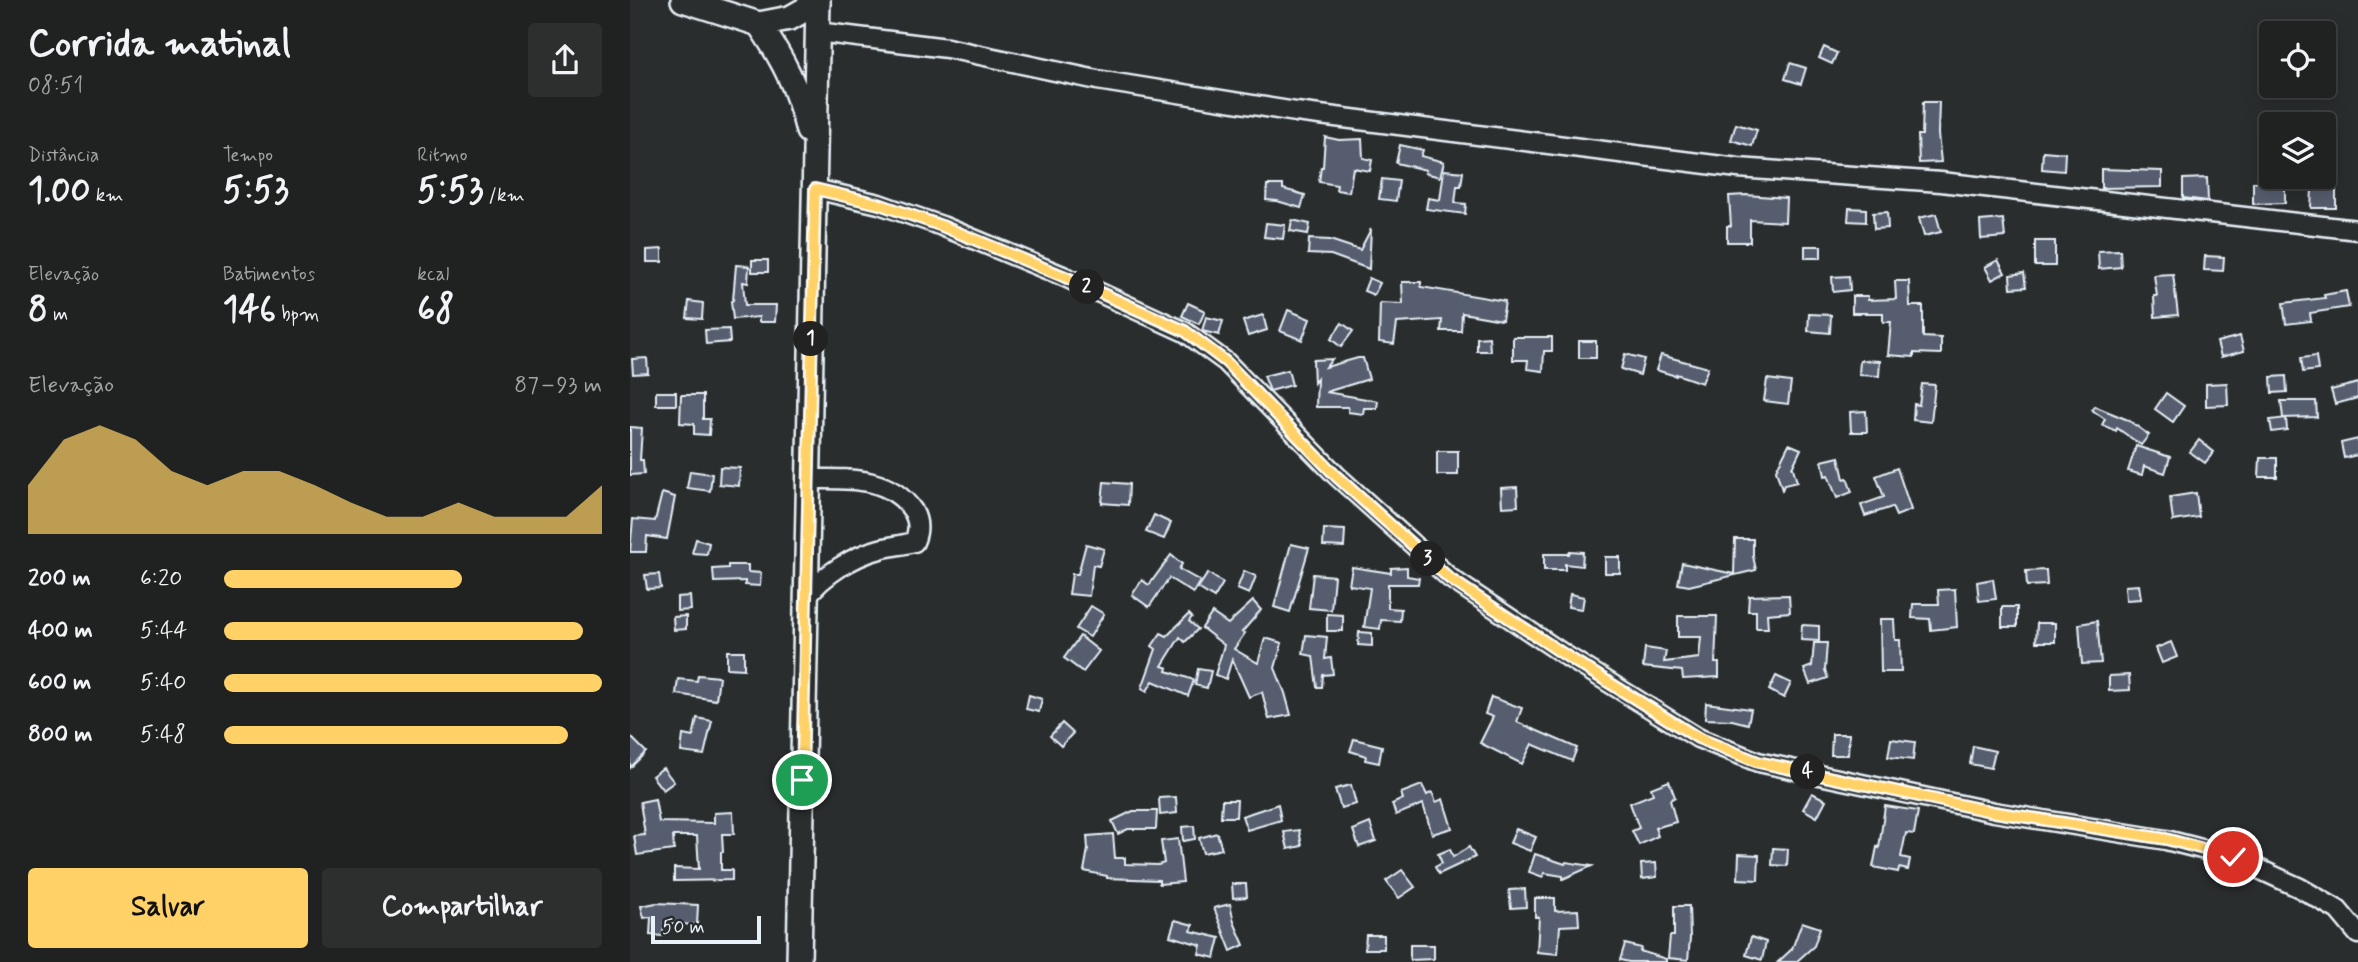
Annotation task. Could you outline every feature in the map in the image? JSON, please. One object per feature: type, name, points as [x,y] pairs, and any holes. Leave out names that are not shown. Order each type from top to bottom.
[{"type":"main road","points":[[683,0],[759,24],[790,18],[818,1]]},
{"type":"main road","points":[[799,962],[818,1]]},
{"type":"main road","points":[[759,24],[780,55],[800,98],[816,164]]},
{"type":"street","points":[[817,32],[947,48],[1097,80],[1296,112],[1738,168],[1941,182],[2358,230]]},
{"type":"street","points":[[815,189],[879,204],[942,226],[1185,331],[1226,362],[1336,476],[1450,579],[1698,738],[1758,762],[1994,812],[2166,839],[2233,857],[2300,888],[2338,910],[2358,934]]},
{"type":"street","points":[[806,597],[817,583],[857,559],[878,550],[914,542],[919,527],[909,505],[888,487],[871,481],[808,479]]},
{"type":"building","points":[[1824,47],[1837,53],[1832,64],[1819,58]]},
{"type":"building","points":[[1790,63],[1806,68],[1801,84],[1785,79]]},
{"type":"building","points":[[1923,102],[1939,102],[1941,162],[1919,163],[1918,135],[1922,135]]},
{"type":"building","points":[[1736,124],[1757,130],[1752,146],[1731,140]]},
{"type":"building","points":[[1325,137],[1339,140],[1362,139],[1363,158],[1372,160],[1370,171],[1353,168],[1349,192],[1336,190],[1337,185],[1319,182]]},
{"type":"building","points":[[1400,145],[1423,150],[1421,156],[1444,162],[1440,177],[1425,173],[1426,170],[1396,163]]},
{"type":"building","points":[[2043,151],[2065,153],[2064,171],[2042,169]]},
{"type":"building","points":[[2101,169],[2162,171],[2162,187],[2101,188]]},
{"type":"building","points":[[1444,170],[1463,172],[1461,186],[1457,186],[1455,203],[1466,204],[1465,214],[1426,209],[1428,198],[1440,200]]},
{"type":"building","points":[[2207,178],[2208,201],[2183,198],[2183,179]]},
{"type":"building","points":[[1382,179],[1399,181],[1396,201],[1379,199]]},
{"type":"building","points":[[2253,182],[2259,182],[2259,189],[2285,189],[2285,203],[2253,204]]},
{"type":"building","points":[[1267,185],[1283,185],[1283,189],[1305,195],[1301,208],[1266,200]]},
{"type":"building","points":[[2312,189],[2336,190],[2336,208],[2311,208]]},
{"type":"building","points":[[1729,196],[1786,198],[1785,222],[1750,220],[1750,242],[1727,242],[1727,226],[1731,226]]},
{"type":"building","points":[[1849,208],[1866,209],[1866,222],[1848,221]]},
{"type":"building","points":[[1887,212],[1888,228],[1874,229],[1873,213]]},
{"type":"building","points":[[1936,214],[1941,232],[1924,236],[1919,218]]},
{"type":"building","points":[[2003,219],[2005,237],[1981,239],[1980,221]]},
{"type":"building","points":[[1292,220],[1310,224],[1308,234],[1290,231]]},
{"type":"building","points":[[1266,223],[1285,225],[1283,239],[1264,237]]},
{"type":"building","points":[[1371,229],[1369,269],[1331,255],[1308,254],[1309,239],[1330,240],[1360,250]]},
{"type":"building","points":[[2035,241],[2055,241],[2055,266],[2035,266]]},
{"type":"building","points":[[1805,246],[1821,246],[1821,258],[1805,258]]},
{"type":"building","points":[[662,249],[662,262],[647,262],[647,250]]},
{"type":"building","points":[[2120,250],[2121,267],[2099,269],[2098,251]]},
{"type":"building","points":[[2205,256],[2224,257],[2223,271],[2204,270]]},
{"type":"building","points":[[752,260],[768,260],[768,272],[752,272]]},
{"type":"building","points":[[1998,260],[2005,273],[1992,280],[1985,267]]},
{"type":"building","points":[[736,265],[749,266],[748,283],[743,282],[745,305],[776,305],[775,322],[759,322],[759,317],[733,319],[731,301]]},
{"type":"building","points":[[2024,273],[2026,287],[2011,288],[2010,275]]},
{"type":"building","points":[[2173,274],[2178,315],[2155,317],[2154,296],[2157,296],[2154,275]]},
{"type":"building","points":[[1849,276],[1850,290],[1833,292],[1832,277]]},
{"type":"building","points":[[1369,278],[1380,283],[1374,295],[1364,291]]},
{"type":"building","points":[[1895,281],[1909,281],[1910,306],[1923,306],[1923,337],[1941,338],[1941,354],[1914,353],[1914,357],[1888,355],[1891,322],[1883,322],[1883,313],[1852,313],[1852,296],[1868,296],[1868,300],[1896,299]]},
{"type":"building","points":[[1402,282],[1421,282],[1421,287],[1505,301],[1502,320],[1462,313],[1461,331],[1441,331],[1442,320],[1397,323],[1394,344],[1379,342],[1380,303],[1403,304]]},
{"type":"building","points":[[2346,291],[2349,307],[2310,313],[2311,321],[2286,324],[2283,303],[2325,298],[2324,295]]},
{"type":"building","points":[[689,301],[703,303],[702,319],[687,318]]},
{"type":"building","points":[[1188,303],[1205,311],[1199,324],[1182,316]]},
{"type":"building","points":[[1288,310],[1310,319],[1302,340],[1280,331]]},
{"type":"building","points":[[1809,314],[1831,315],[1830,333],[1808,331]]},
{"type":"building","points":[[1263,315],[1267,330],[1248,336],[1243,321]]},
{"type":"building","points":[[1206,317],[1223,321],[1219,335],[1202,331]]},
{"type":"building","points":[[1342,323],[1353,331],[1341,347],[1331,339]]},
{"type":"building","points":[[729,329],[730,342],[706,344],[705,330]]},
{"type":"building","points":[[2240,336],[2244,351],[2221,357],[2217,342]]},
{"type":"building","points":[[1489,337],[1490,351],[1477,351],[1477,338]]},
{"type":"building","points":[[1513,337],[1552,337],[1552,351],[1544,351],[1543,371],[1527,369],[1528,360],[1513,360]]},
{"type":"building","points":[[1579,341],[1596,341],[1596,358],[1579,358]]},
{"type":"building","points":[[1625,354],[1644,359],[1640,375],[1621,369]]},
{"type":"building","points":[[1661,355],[1708,368],[1702,383],[1656,370]]},
{"type":"building","points":[[2316,356],[2318,370],[2303,372],[2301,358]]},
{"type":"building","points":[[647,358],[648,373],[633,374],[632,359]]},
{"type":"building","points":[[1363,358],[1369,379],[1326,392],[1378,401],[1377,408],[1364,408],[1363,414],[1348,412],[1348,407],[1316,407],[1317,379],[1314,383],[1313,360],[1332,359],[1326,367]]},
{"type":"building","points":[[1860,360],[1880,361],[1879,376],[1859,375]]},
{"type":"building","points":[[1288,370],[1292,385],[1270,391],[1264,376]]},
{"type":"building","points":[[2286,376],[2287,392],[2272,393],[2271,377]]},
{"type":"building","points":[[1767,379],[1791,382],[1788,404],[1764,401]]},
{"type":"building","points":[[2227,383],[2228,405],[2206,406],[2206,384]]},
{"type":"building","points":[[2358,383],[2358,398],[2335,404],[2331,390]]},
{"type":"building","points":[[1922,384],[1935,385],[1931,422],[1913,420],[1914,404],[1919,405]]},
{"type":"building","points":[[656,392],[676,392],[676,405],[656,405]]},
{"type":"building","points":[[2166,393],[2184,406],[2173,422],[2155,409]]},
{"type":"building","points":[[681,395],[703,395],[703,419],[710,419],[709,435],[694,434],[694,424],[680,423]]},
{"type":"building","points":[[2281,401],[2316,401],[2317,417],[2283,418]]},
{"type":"building","points":[[2094,406],[2128,420],[2149,435],[2141,445],[2117,428],[2116,431],[2102,425],[2105,419],[2092,410]]},
{"type":"building","points":[[1866,411],[1867,432],[1851,432],[1850,412]]},
{"type":"building","points":[[2286,418],[2287,430],[2272,432],[2270,420]]},
{"type":"building","points":[[630,427],[642,428],[640,460],[643,460],[644,474],[630,475]]},
{"type":"building","points":[[2358,439],[2358,455],[2344,458],[2341,443]]},
{"type":"building","points":[[2199,440],[2214,452],[2205,463],[2190,452]]},
{"type":"building","points":[[1789,444],[1801,449],[1792,468],[1797,482],[1784,485],[1782,490],[1776,470]]},
{"type":"building","points":[[2136,446],[2170,457],[2165,473],[2144,466],[2142,475],[2128,471]]},
{"type":"building","points":[[1437,451],[1458,451],[1458,475],[1437,475]]},
{"type":"building","points":[[1839,457],[1844,479],[1847,478],[1852,492],[1837,498],[1828,475],[1825,476],[1822,461]]},
{"type":"building","points":[[2260,458],[2277,458],[2277,477],[2259,477]]},
{"type":"building","points":[[720,467],[740,468],[739,486],[719,484]]},
{"type":"building","points":[[1897,468],[1911,510],[1896,516],[1892,507],[1865,516],[1861,505],[1884,497],[1876,476]]},
{"type":"building","points":[[690,471],[712,474],[710,491],[687,488]]},
{"type":"building","points":[[1104,482],[1129,484],[1128,505],[1102,503]]},
{"type":"building","points":[[1517,487],[1518,506],[1502,507],[1501,488]]},
{"type":"building","points":[[662,493],[675,497],[667,539],[647,536],[646,552],[630,552],[633,519],[655,521]]},
{"type":"building","points":[[2196,493],[2199,517],[2173,521],[2170,497]]},
{"type":"building","points":[[1154,515],[1171,523],[1164,539],[1146,532]]},
{"type":"building","points":[[1324,529],[1345,530],[1344,547],[1323,546]]},
{"type":"building","points":[[696,539],[709,543],[707,554],[692,553]]},
{"type":"building","points":[[1735,539],[1753,539],[1756,570],[1689,586],[1678,584],[1682,563],[1734,574]]},
{"type":"building","points":[[1086,544],[1104,549],[1099,566],[1093,565],[1089,596],[1069,594],[1072,574],[1078,574]]},
{"type":"building","points":[[1291,544],[1309,548],[1290,612],[1274,607]]},
{"type":"building","points":[[1570,551],[1583,552],[1582,566],[1565,564],[1565,570],[1544,570],[1544,554],[1569,554]]},
{"type":"building","points":[[1171,555],[1182,564],[1179,569],[1200,581],[1193,593],[1169,578],[1149,607],[1132,595],[1142,580],[1149,585]]},
{"type":"building","points":[[1605,557],[1620,557],[1620,573],[1605,573]]},
{"type":"building","points":[[728,565],[748,565],[748,572],[761,573],[760,586],[745,585],[745,581],[714,582],[713,569],[728,568]]},
{"type":"building","points":[[1352,567],[1391,573],[1391,568],[1407,567],[1407,576],[1419,578],[1418,584],[1388,584],[1388,608],[1401,609],[1400,621],[1381,620],[1380,629],[1364,627],[1370,588],[1349,585]]},
{"type":"building","points":[[2046,570],[2047,585],[2027,586],[2026,571]]},
{"type":"building","points":[[1244,571],[1256,576],[1249,594],[1237,589]]},
{"type":"building","points":[[1208,573],[1223,583],[1214,598],[1198,588]]},
{"type":"building","points":[[659,574],[661,588],[647,589],[645,575]]},
{"type":"building","points":[[1313,574],[1334,576],[1331,610],[1309,608]]},
{"type":"building","points":[[1993,579],[1996,599],[1979,601],[1977,582]]},
{"type":"building","points":[[2139,585],[2141,599],[2126,600],[2125,586]]},
{"type":"building","points":[[1955,589],[1957,627],[1931,630],[1930,619],[1912,618],[1913,604],[1939,604],[1938,590]]},
{"type":"building","points":[[1570,594],[1584,597],[1582,609],[1568,607]]},
{"type":"building","points":[[1789,595],[1790,612],[1767,614],[1768,628],[1756,628],[1756,611],[1748,611],[1749,596]]},
{"type":"building","points":[[690,596],[691,610],[677,611],[677,597]]},
{"type":"building","points":[[1253,601],[1261,610],[1242,632],[1245,633],[1234,649],[1258,663],[1265,638],[1282,643],[1275,668],[1291,715],[1269,719],[1262,692],[1249,697],[1232,659],[1226,679],[1215,675],[1224,645],[1202,628],[1212,613],[1228,624]]},
{"type":"building","points":[[1091,606],[1104,614],[1090,637],[1076,629]]},
{"type":"building","points":[[2002,607],[2017,607],[2017,627],[2002,627]]},
{"type":"building","points":[[1189,614],[1192,617],[1189,621],[1198,629],[1185,642],[1180,637],[1162,666],[1168,668],[1167,671],[1194,680],[1188,696],[1153,681],[1147,691],[1142,688],[1156,649],[1152,646],[1161,633],[1167,636]]},
{"type":"building","points":[[1327,614],[1343,615],[1343,631],[1327,631]]},
{"type":"building","points":[[686,616],[686,629],[674,630],[673,617]]},
{"type":"building","points":[[1678,616],[1717,616],[1715,663],[1719,663],[1719,677],[1683,679],[1682,671],[1643,667],[1645,648],[1666,651],[1664,662],[1699,658],[1701,637],[1678,637]]},
{"type":"building","points":[[1880,619],[1894,619],[1895,640],[1900,640],[1901,672],[1881,672]]},
{"type":"building","points":[[2097,621],[2101,663],[2082,664],[2079,624]]},
{"type":"building","points":[[2037,623],[2055,623],[2055,642],[2036,642]]},
{"type":"building","points":[[1802,625],[1819,626],[1819,641],[1801,640]]},
{"type":"building","points":[[1359,632],[1372,633],[1372,646],[1358,645]]},
{"type":"building","points":[[1306,635],[1327,637],[1325,659],[1331,658],[1333,674],[1323,675],[1322,687],[1317,687],[1313,656],[1303,654]]},
{"type":"building","points":[[1080,636],[1099,651],[1083,672],[1064,658]]},
{"type":"building","points":[[2171,642],[2177,657],[2162,663],[2156,648]]},
{"type":"building","points":[[1814,643],[1827,643],[1825,670],[1828,678],[1810,684],[1804,669],[1812,666]]},
{"type":"building","points":[[727,651],[744,651],[744,669],[727,668]]},
{"type":"building","points":[[1198,669],[1211,671],[1207,688],[1195,685]]},
{"type":"building","points":[[698,675],[719,677],[716,700],[676,694],[678,679],[697,681]]},
{"type":"building","points":[[2129,675],[2130,690],[2109,691],[2109,676]]},
{"type":"building","points":[[1776,676],[1791,683],[1784,698],[1769,690]]},
{"type":"building","points":[[1029,695],[1042,699],[1039,712],[1026,709]]},
{"type":"building","points":[[1491,697],[1522,708],[1517,722],[1577,748],[1572,761],[1532,744],[1522,764],[1480,743],[1493,717],[1485,714]]},
{"type":"building","points":[[1706,703],[1751,709],[1748,724],[1732,720],[1705,719]]},
{"type":"building","points":[[697,718],[712,721],[704,755],[681,752],[683,735],[693,737]]},
{"type":"building","points":[[1062,723],[1073,733],[1061,746],[1050,736]]},
{"type":"building","points":[[1832,734],[1849,734],[1848,755],[1831,755]]},
{"type":"building","points":[[630,736],[646,752],[630,768]]},
{"type":"building","points":[[1354,739],[1382,746],[1379,763],[1365,760],[1366,756],[1350,751]]},
{"type":"building","points":[[1891,739],[1915,742],[1913,760],[1888,757]]},
{"type":"building","points":[[1973,746],[1995,751],[1991,768],[1970,764]]},
{"type":"building","points":[[663,768],[674,782],[663,790],[652,776]]},
{"type":"building","points":[[1669,781],[1675,797],[1670,800],[1676,822],[1655,828],[1658,836],[1639,845],[1632,831],[1639,828],[1630,803],[1653,794],[1651,788]]},
{"type":"building","points":[[1351,785],[1356,804],[1341,808],[1335,789]]},
{"type":"building","points":[[1422,785],[1427,795],[1432,792],[1436,802],[1443,799],[1452,828],[1432,834],[1423,804],[1396,815],[1392,804],[1403,799],[1401,793]]},
{"type":"building","points":[[1812,793],[1826,800],[1817,817],[1803,809]]},
{"type":"building","points":[[1176,797],[1177,813],[1160,815],[1159,798]]},
{"type":"building","points":[[655,799],[659,822],[714,823],[714,813],[733,812],[734,834],[722,834],[721,852],[721,870],[732,870],[732,880],[674,881],[674,868],[699,869],[697,836],[673,836],[674,850],[637,855],[634,836],[645,835],[640,802]]},
{"type":"building","points":[[1222,800],[1237,800],[1236,817],[1221,817]]},
{"type":"building","points":[[1278,804],[1281,820],[1247,830],[1242,816]]},
{"type":"building","points":[[1885,806],[1918,811],[1914,834],[1906,833],[1901,857],[1910,859],[1908,870],[1899,868],[1898,872],[1873,867],[1877,847],[1879,848]]},
{"type":"building","points":[[1133,811],[1157,811],[1156,829],[1128,829],[1118,834],[1112,821]]},
{"type":"building","points":[[1370,823],[1376,841],[1359,847],[1353,830]]},
{"type":"building","points":[[1194,826],[1195,839],[1183,841],[1182,827]]},
{"type":"building","points":[[1516,829],[1536,837],[1530,851],[1510,843]]},
{"type":"building","points":[[1299,830],[1302,846],[1288,849],[1284,832]]},
{"type":"building","points":[[1217,833],[1222,849],[1203,853],[1199,838]]},
{"type":"building","points":[[1113,834],[1115,858],[1125,858],[1125,864],[1164,863],[1161,841],[1178,839],[1183,882],[1159,884],[1159,880],[1107,878],[1084,871],[1088,849],[1087,836]]},
{"type":"building","points":[[1469,847],[1475,857],[1439,874],[1435,867],[1442,863],[1438,854],[1450,849],[1453,857]]},
{"type":"building","points":[[1773,848],[1788,849],[1787,866],[1772,865]]},
{"type":"building","points":[[1535,854],[1565,864],[1592,866],[1563,879],[1563,876],[1544,873],[1543,877],[1529,872]]},
{"type":"building","points":[[1739,854],[1759,855],[1758,880],[1738,879]]},
{"type":"building","points":[[1656,863],[1657,877],[1642,879],[1641,864]]},
{"type":"building","points":[[1402,870],[1415,887],[1399,898],[1386,881]]},
{"type":"building","points":[[1232,884],[1246,884],[1247,897],[1233,898]]},
{"type":"building","points":[[1525,889],[1526,907],[1511,908],[1509,890]]},
{"type":"building","points":[[1535,898],[1555,898],[1555,911],[1578,910],[1579,925],[1560,926],[1558,954],[1537,952],[1539,917],[1535,917]]},
{"type":"building","points":[[656,903],[698,905],[697,925],[664,923],[663,936],[650,935],[651,917],[644,918],[641,906]]},
{"type":"building","points":[[1230,904],[1244,945],[1231,951],[1214,908]]},
{"type":"building","points":[[1674,906],[1689,906],[1688,960],[1668,958],[1670,936],[1674,936]]},
{"type":"building","points":[[1175,920],[1193,925],[1191,931],[1220,938],[1215,958],[1199,954],[1201,945],[1170,936]]},
{"type":"building","points":[[1802,922],[1820,928],[1814,946],[1796,962],[1778,962],[1792,949]]},
{"type":"building","points":[[1366,935],[1384,935],[1384,949],[1365,949]]},
{"type":"building","points":[[1751,937],[1766,942],[1762,960],[1746,955]]},
{"type":"building","points":[[1625,944],[1641,948],[1640,951],[1666,959],[1666,962],[1620,960]]},
{"type":"building","points":[[1410,945],[1434,945],[1434,959],[1410,960]]},
{"type":"route","points":[[802,780],[815,189],[879,204],[942,226],[1185,331],[1226,362],[1336,476],[1450,579],[1698,738],[1758,762],[1994,812],[2166,839],[2233,857]]}]
